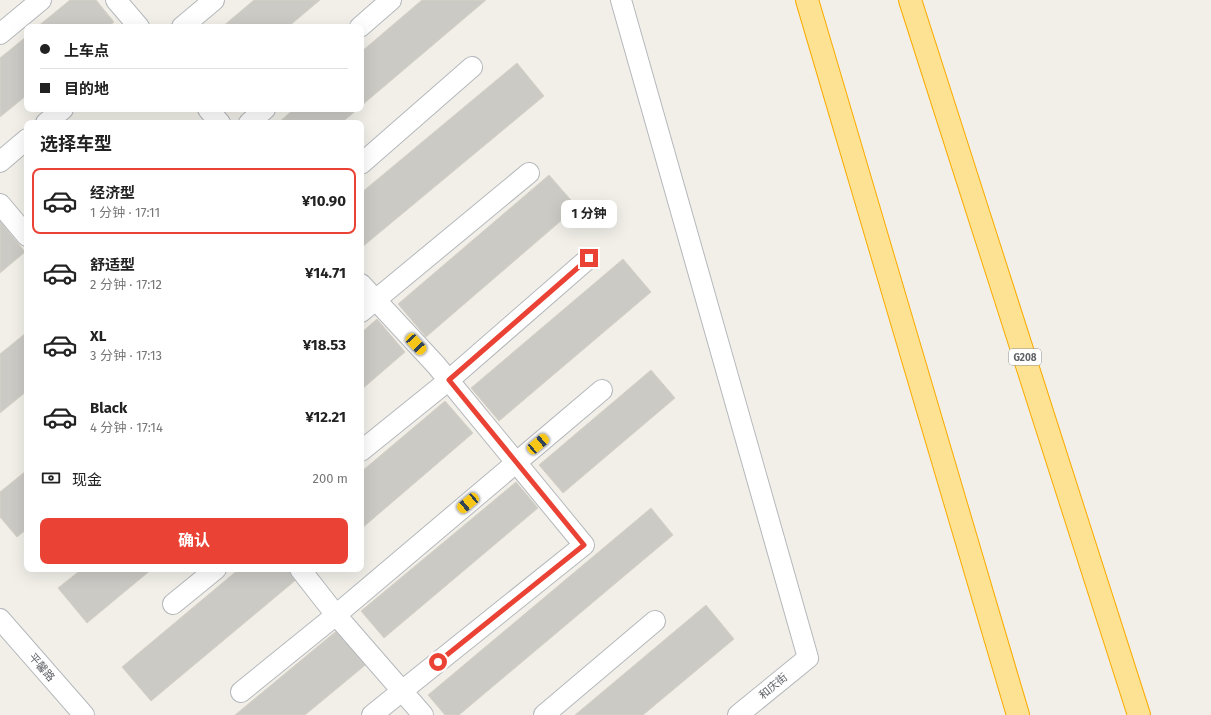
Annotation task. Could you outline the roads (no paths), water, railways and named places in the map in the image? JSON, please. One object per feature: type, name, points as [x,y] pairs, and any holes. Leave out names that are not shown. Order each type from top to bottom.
[{"type":"highway","points":[[807,0],[1018,715]]},
{"type":"highway","name":"G208","points":[[910,0],[1139,715]]},
{"type":"street","points":[[0,34],[41,0]]},
{"type":"street","points":[[116,0],[136,24]]},
{"type":"street","points":[[186,24],[214,0]]},
{"type":"street","points":[[363,24],[391,0]]},
{"type":"street","name":"和庆街","points":[[621,0],[808,658],[738,715]]},
{"type":"street","points":[[364,161],[472,68]]},
{"type":"street","points":[[50,120],[59,112]]},
{"type":"street","points":[[211,112],[217,120]]},
{"type":"street","points":[[252,120],[262,112]]},
{"type":"street","points":[[0,162],[24,142]]},
{"type":"street","points":[[368,306],[529,173]]},
{"type":"street","points":[[0,204],[24,232]]},
{"type":"street","points":[[364,449],[449,380],[589,258]]},
{"type":"street","points":[[364,293],[368,306],[449,380],[584,545],[372,715]]},
{"type":"street","points":[[241,692],[336,615],[602,390]]},
{"type":"street","points":[[173,604],[212,572]]},
{"type":"street","points":[[302,572],[336,615],[422,715]]},
{"type":"street","name":"平馨路","points":[[0,619],[84,715]]},
{"type":"street","points":[[544,715],[655,621]]}]
